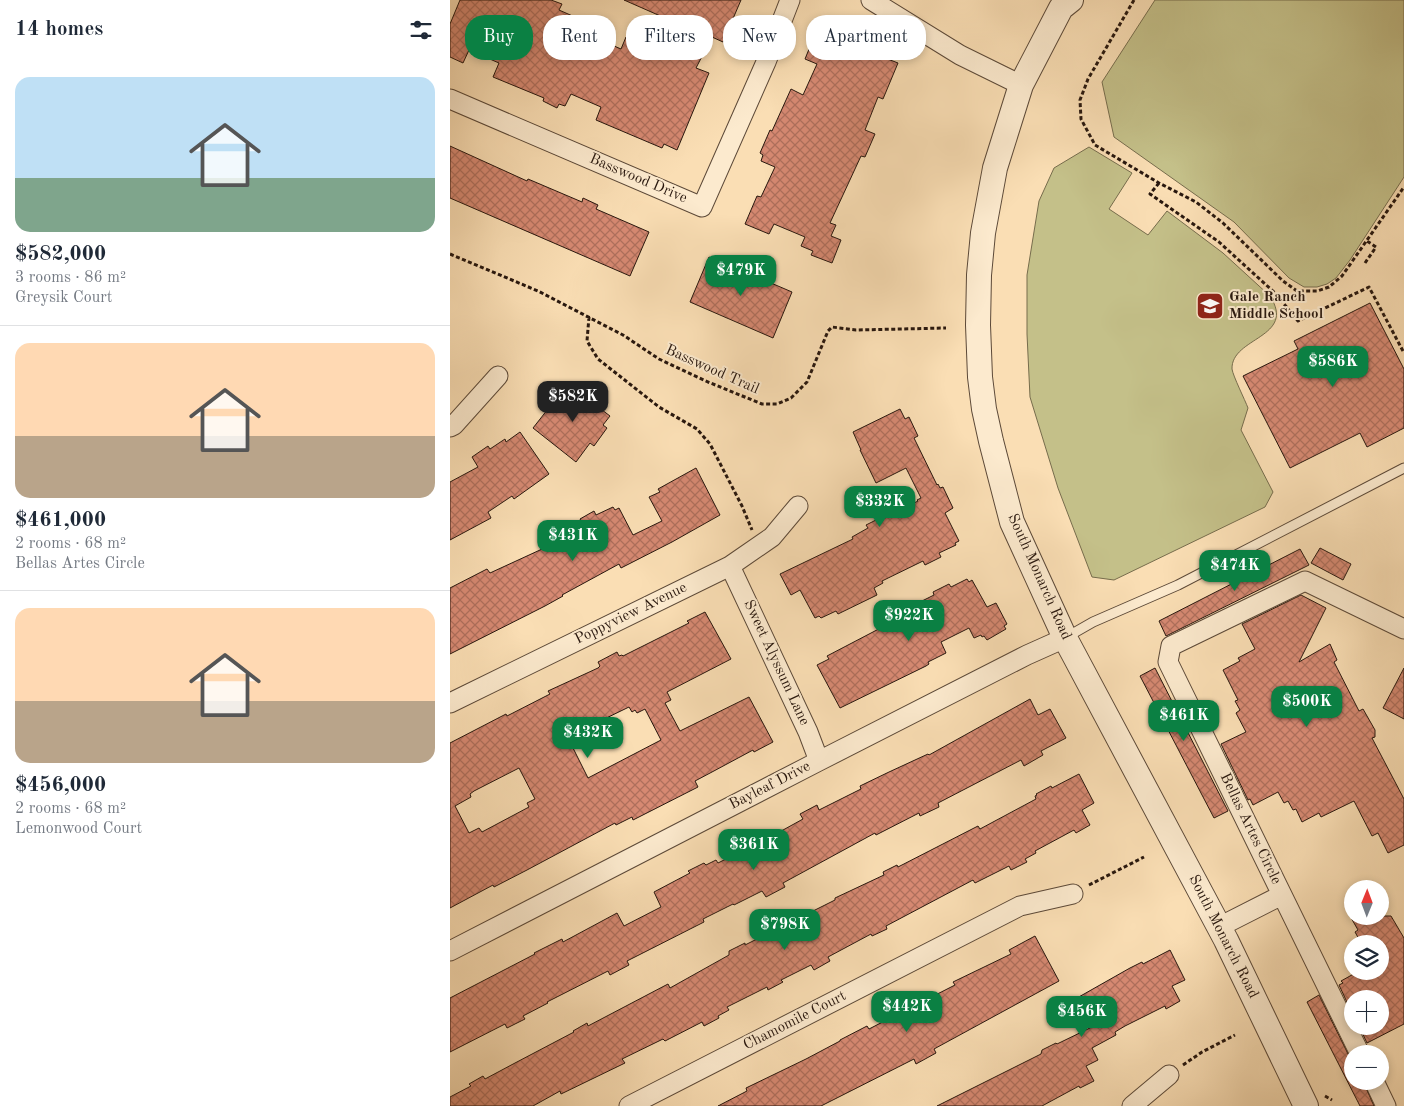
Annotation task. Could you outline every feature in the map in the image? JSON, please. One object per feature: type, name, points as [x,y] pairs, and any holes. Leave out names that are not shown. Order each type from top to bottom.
[{"type":"street","name":"Basswood Drive","points":[[450,99],[702,207],[766,62],[790,0]]},
{"type":"street","points":[[871,0],[960,55],[1021,85]]},
{"type":"street","name":"South Monarch Road","points":[[1065,3],[1021,85],[995,168],[983,233],[979,275],[978,325],[980,377],[984,409],[1012,522],[1065,638],[1219,927],[1306,1106]]},
{"type":"street","points":[[450,427],[454,425],[498,376]]},
{"type":"street","name":"Poppyview Avenue","points":[[450,703],[730,566],[772,537],[798,506]]},
{"type":"street","name":"Sweet Alyssum Lane","points":[[730,566],[820,761]]},
{"type":"street","name":"Bellas Artes Circle","points":[[1356,1045],[1168,662],[1171,646],[1305,581],[1404,630]]},
{"type":"street","name":"Bayleaf Drive","points":[[450,951],[1027,655],[1065,638]]},
{"type":"street","name":"Chamomile Court","points":[[629,1106],[1020,906],[1072,894]]},
{"type":"street","name":"Bellas Artes Circle","points":[[1219,927],[1282,894]]},
{"type":"street","points":[[1132,1106],[1169,1076]]},
{"type":"street","points":[[1378,1090],[1386,1106]]},
{"type":"lane","points":[[1065,638],[1093,622],[1178,585],[1404,468]]},
{"type":"path","points":[[1134,0],[1088,79],[1080,100],[1081,119],[1095,145],[1159,183],[1196,202],[1223,223],[1283,281],[1297,290],[1317,291],[1329,287],[1342,276],[1404,187]]},
{"type":"path","points":[[1159,183],[1150,194],[1218,242],[1274,293],[1298,321],[1369,287],[1404,353]]},
{"type":"path","points":[[1365,263],[1376,247],[1367,241]]},
{"type":"path","name":"Basswood Trail","points":[[450,254],[538,291],[623,335],[659,359],[762,404],[777,404],[791,398],[807,382],[828,331],[832,327],[856,330],[946,328]]},
{"type":"path","points":[[589,317],[587,341],[598,359],[659,407],[697,430],[710,444],[742,506],[759,546]]},
{"type":"path","points":[[1072,894],[1144,857]]},
{"type":"path","points":[[1169,1076],[1202,1052],[1234,1035]]},
{"type":"shaded area","points":[[1155,0],[1404,0],[1404,177],[1350,260],[1336,278],[1327,284],[1317,287],[1304,287],[1289,278],[1234,222],[1114,137],[1102,82]]},
{"type":"shaded area","points":[[1089,147],[1132,173],[1109,209],[1148,235],[1167,211],[1223,253],[1270,296],[1276,310],[1275,321],[1270,329],[1241,350],[1234,358],[1232,369],[1248,408],[1241,430],[1273,492],[1265,507],[1114,580],[1092,577],[1058,488],[1030,397],[1027,275],[1039,201],[1054,168]]},
{"type":"building","points":[[460,0],[551,0],[562,4],[559,10],[570,15],[543,15],[543,60],[616,60],[616,47],[621,49],[626,37],[626,60],[700,60],[696,68],[709,73],[677,150],[664,144],[662,148],[596,120],[601,107],[571,94],[565,106],[559,104],[557,108],[543,101],[544,98],[493,77],[499,63],[492,60],[533,60],[533,15],[465,15],[465,59],[463,63],[450,57],[450,24]]},
{"type":"building","points":[[624,0],[741,0],[735,15],[723,15],[723,42],[713,37],[713,15],[658,15]]},
{"type":"building","points":[[807,60],[890,60],[898,63],[883,99],[878,97],[865,130],[875,134],[865,157],[861,156],[830,223],[836,225],[831,236],[841,240],[832,263],[811,255],[813,251],[801,246],[805,237],[774,224],[769,234],[745,224],[757,196],[761,197],[775,167],[761,161],[763,155],[760,153],[770,130],[772,131],[791,89],[803,95],[817,64]]},
{"type":"building","points":[[450,146],[527,181],[528,179],[582,202],[583,198],[598,205],[596,209],[649,232],[630,276],[450,198]]},
{"type":"building","points":[[709,257],[792,292],[773,338],[690,302]]},
{"type":"building","points":[[1370,303],[1404,369],[1404,428],[1367,447],[1360,433],[1290,468],[1243,376],[1298,349],[1294,341]]},
{"type":"building","points":[[569,385],[610,416],[603,425],[607,428],[594,446],[590,443],[576,462],[533,428]]},
{"type":"building","points":[[900,409],[905,419],[909,417],[918,436],[914,438],[937,485],[940,488],[943,487],[953,508],[945,513],[959,541],[955,543],[956,545],[939,553],[941,557],[925,565],[923,561],[882,581],[883,583],[874,588],[877,595],[838,614],[836,611],[821,618],[819,616],[815,618],[800,590],[791,595],[780,574],[853,539],[852,537],[868,528],[866,525],[884,516],[885,518],[921,498],[906,468],[876,483],[853,432]]},
{"type":"building","points":[[520,432],[549,474],[514,499],[512,496],[488,512],[491,518],[450,540],[450,482],[478,467],[472,457],[488,446],[490,449],[505,439],[506,442]]},
{"type":"building","points":[[696,468],[720,515],[621,568],[619,564],[545,606],[450,654],[450,588],[487,569],[490,573],[584,527],[580,519],[594,511],[596,515],[613,507],[615,510],[619,508],[633,535],[662,521],[649,497],[660,492],[658,489]]},
{"type":"building","points":[[1320,548],[1351,564],[1343,580],[1311,563]]},
{"type":"building","points":[[1300,549],[1309,565],[1166,636],[1159,621]]},
{"type":"building","points":[[967,579],[969,582],[972,580],[987,607],[996,603],[1007,624],[1004,626],[1006,629],[987,640],[981,635],[974,638],[969,628],[941,642],[946,653],[928,662],[929,664],[926,666],[840,708],[817,665],[829,659],[827,656],[894,621],[892,616],[934,595],[933,592],[949,584],[951,587]]},
{"type":"building","points":[[1301,595],[1326,608],[1299,662],[1330,644],[1337,660],[1334,662],[1359,711],[1363,709],[1375,730],[1375,737],[1372,738],[1404,799],[1404,845],[1388,853],[1378,833],[1372,836],[1354,801],[1321,817],[1319,813],[1302,822],[1296,809],[1293,810],[1288,801],[1284,803],[1278,792],[1253,805],[1250,799],[1248,800],[1221,744],[1246,732],[1236,713],[1240,710],[1235,701],[1238,700],[1223,670],[1240,661],[1238,658],[1255,649],[1242,624]]},
{"type":"building","points":[[705,612],[731,659],[667,692],[671,700],[665,703],[680,731],[749,697],[773,742],[754,752],[753,750],[695,781],[698,787],[633,820],[632,817],[616,825],[615,823],[450,908],[450,743],[550,694],[548,691],[598,668],[600,666],[598,662],[617,652],[619,656],[623,656],[689,623],[687,621]],"holes":[[[629,707],[632,712],[635,710],[637,713],[645,709],[661,740],[588,778],[570,742],[596,728],[594,724]],[[519,768],[535,799],[527,803],[529,807],[482,832],[479,828],[469,833],[455,806],[471,797],[470,794],[474,791]]]},
{"type":"building","points":[[1155,668],[1228,811],[1214,818],[1140,676]]},
{"type":"building","points":[[1404,668],[1404,719],[1383,708]]},
{"type":"building","points":[[1030,699],[1038,715],[1050,709],[1066,738],[1041,751],[1043,755],[1024,766],[1021,760],[938,803],[939,807],[920,816],[919,813],[876,835],[875,833],[783,883],[785,887],[766,897],[762,891],[703,919],[704,922],[627,961],[629,965],[610,975],[608,971],[547,1002],[523,1016],[525,1019],[507,1028],[505,1024],[450,1052],[450,998],[534,953],[562,939],[563,942],[617,913],[624,926],[661,907],[654,892],[690,873],[688,871],[704,863],[706,865],[716,860],[718,863],[774,835],[803,819],[800,814],[817,805],[819,810],[861,789],[860,786],[929,755]]},
{"type":"building","points":[[1079,774],[1094,803],[1082,810],[1090,825],[1076,833],[1074,830],[1035,851],[1036,853],[1025,859],[1027,862],[1011,870],[1009,866],[975,883],[973,880],[886,926],[887,929],[872,936],[871,934],[828,957],[830,961],[814,970],[811,965],[781,980],[783,982],[768,990],[767,987],[727,1007],[729,1010],[704,1026],[702,1022],[665,1041],[663,1039],[622,1059],[625,1063],[561,1094],[560,1091],[533,1106],[450,1106],[450,1097],[471,1086],[469,1084],[483,1076],[485,1079],[574,1032],[587,1023],[588,1026],[668,984],[670,988],[729,955],[729,951],[745,943],[745,945],[884,875],[883,872],[897,865],[898,867],[978,826],[980,829],[1036,799],[1036,794]]},
{"type":"building","points":[[1389,916],[1391,916],[1404,938],[1404,1024],[1389,1032],[1389,990],[1344,990],[1344,996],[1339,985],[1343,983],[1341,981],[1344,979],[1389,980],[1389,935],[1357,935],[1355,932],[1358,930],[1355,925],[1389,925]]},
{"type":"building","points":[[1035,936],[1059,981],[934,1049],[936,1053],[916,1064],[914,1059],[821,1106],[718,1106],[747,1091],[746,1088],[806,1059],[867,1026],[869,1029],[955,985],[953,982],[1011,954],[1009,950]]},
{"type":"building","points":[[1170,950],[1185,980],[1172,986],[1180,1001],[1166,1009],[1165,1006],[1125,1026],[1115,1032],[1116,1035],[1092,1048],[1098,1060],[1086,1066],[1094,1081],[1080,1088],[1079,1086],[1042,1106],[937,1106],[1041,1054],[1042,1050],[1092,1027],[1077,998],[1130,968],[1142,962],[1143,964]]},
{"type":"building","points":[[1319,995],[1344,1046],[1344,1075],[1307,1002]]},
{"type":"building","points":[[1363,1035],[1383,1035],[1367,1043]]},
{"type":"building","points":[[1352,1090],[1367,1090],[1374,1106],[1360,1106]]},
{"type":"place","name":"Gale Ranch Middle School","points":[[1210,306]]}]
